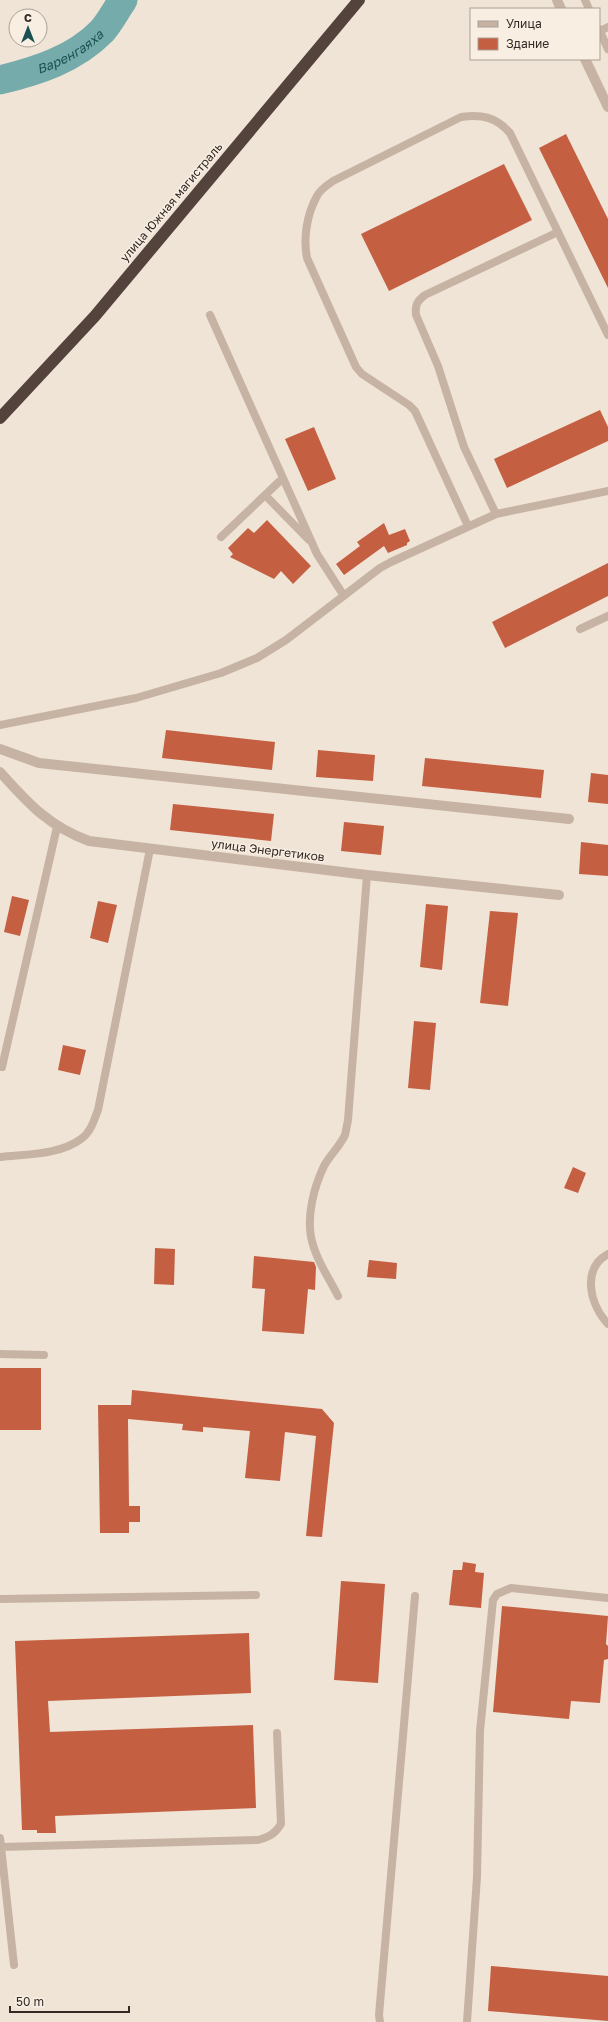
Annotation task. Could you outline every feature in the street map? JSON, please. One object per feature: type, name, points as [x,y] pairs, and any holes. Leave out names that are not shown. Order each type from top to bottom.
[{"type":"highway","name":"улица Южная магистраль","points":[[0,418],[95,316],[359,0]]},
{"type":"street","points":[[585,60],[608,107]]},
{"type":"street","points":[[0,749],[39,763],[569,819]]},
{"type":"street","name":"улица Энергетиков","points":[[0,772],[39,814],[57,827],[88,841],[367,875],[559,895]]},
{"type":"lane","points":[[600,32],[608,48]]},
{"type":"lane","points":[[468,526],[415,411],[409,405],[362,374],[356,367],[307,258],[304,245],[306,232],[317,195],[333,181],[462,117],[484,116],[493,119],[510,133],[608,335]]},
{"type":"lane","points":[[496,514],[464,447],[438,366],[416,315],[415,307],[418,300],[425,295],[558,232]]},
{"type":"lane","points":[[210,315],[322,563],[344,596]]},
{"type":"lane","points":[[221,537],[283,478]]},
{"type":"lane","points":[[0,725],[136,698],[221,673],[257,658],[286,640],[385,565],[496,514],[608,491]]},
{"type":"lane","points":[[264,495],[314,546]]},
{"type":"lane","points":[[580,629],[608,616]]},
{"type":"lane","points":[[2,1068],[57,827]]},
{"type":"lane","points":[[0,1157],[69,1146],[82,1139],[91,1127],[98,1110],[150,849]]},
{"type":"lane","points":[[338,1296],[316,1249],[312,1238],[310,1222],[315,1187],[326,1162],[344,1135],[348,1120],[367,875]]},
{"type":"lane","points":[[608,1254],[597,1261],[592,1271],[590,1283],[598,1309],[608,1324]]},
{"type":"lane","points":[[0,1354],[44,1355]]},
{"type":"lane","points":[[467,2022],[477,1877],[480,1731],[493,1600],[497,1594],[511,1588],[608,1598]]},
{"type":"lane","points":[[0,1599],[256,1595]]},
{"type":"lane","points":[[380,2022],[379,2015],[415,1596]]},
{"type":"lane","points":[[1,1847],[258,1840],[269,1837],[276,1832],[280,1824],[277,1733]]},
{"type":"lane","points":[[0,1838],[14,1965]]},
{"type":"building","points":[[566,134],[608,219],[608,288],[539,148]]},
{"type":"building","points":[[504,164],[532,220],[389,291],[361,234]]},
{"type":"building","points":[[600,410],[608,427],[608,441],[507,488],[494,459]]},
{"type":"building","points":[[314,427],[336,479],[308,491],[285,439]]},
{"type":"building","points":[[267,520],[311,566],[293,584],[281,571],[274,579],[230,557],[233,554],[228,548],[248,528],[254,533]]},
{"type":"building","points":[[384,523],[389,535],[405,529],[410,541],[407,545],[388,553],[384,546],[344,575],[336,564],[360,546],[357,542]]},
{"type":"building","points":[[608,563],[608,596],[505,648],[492,622]]},
{"type":"building","points":[[166,730],[275,742],[272,770],[162,758]]},
{"type":"building","points":[[318,750],[375,755],[373,781],[316,777]]},
{"type":"building","points":[[425,758],[544,770],[541,798],[422,786]]},
{"type":"building","points":[[591,773],[608,775],[608,804],[588,802]]},
{"type":"building","points":[[173,804],[274,814],[271,841],[170,830]]},
{"type":"building","points":[[344,822],[384,826],[381,855],[341,851]]},
{"type":"building","points":[[581,842],[608,845],[608,876],[579,874]]},
{"type":"building","points":[[12,896],[29,900],[20,936],[4,932]]},
{"type":"building","points":[[98,901],[117,905],[108,943],[90,938]]},
{"type":"building","points":[[426,904],[448,906],[442,970],[420,967]]},
{"type":"building","points":[[490,911],[518,913],[508,1006],[480,1003]]},
{"type":"building","points":[[414,1021],[436,1023],[430,1090],[408,1088]]},
{"type":"building","points":[[63,1045],[86,1050],[80,1075],[58,1070]]},
{"type":"building","points":[[573,1167],[586,1173],[578,1193],[564,1188]]},
{"type":"building","points":[[155,1248],[175,1249],[174,1285],[154,1284]]},
{"type":"building","points":[[254,1256],[314,1262],[316,1267],[315,1290],[308,1289],[304,1334],[262,1331],[265,1289],[252,1288]]},
{"type":"building","points":[[369,1260],[397,1263],[396,1279],[367,1277]]},
{"type":"building","points":[[0,1368],[41,1368],[41,1430],[0,1430]]},
{"type":"building","points":[[132,1390],[322,1409],[334,1423],[322,1537],[306,1536],[316,1436],[285,1432],[280,1481],[245,1478],[250,1431],[203,1427],[203,1432],[182,1430],[183,1424],[128,1419],[129,1506],[140,1506],[140,1522],[129,1522],[129,1533],[100,1533],[98,1405],[131,1405]]},
{"type":"building","points":[[463,1562],[476,1564],[475,1572],[484,1573],[481,1608],[449,1605],[453,1570],[462,1570]]},
{"type":"building","points":[[341,1581],[385,1584],[378,1683],[334,1680]]},
{"type":"building","points":[[502,1606],[608,1616],[606,1644],[608,1646],[608,1659],[604,1660],[600,1703],[571,1701],[569,1719],[493,1712]]},
{"type":"building","points":[[249,1633],[251,1693],[48,1701],[50,1732],[253,1725],[256,1808],[55,1816],[56,1833],[37,1833],[37,1830],[22,1830],[15,1641]]},
{"type":"building","points":[[491,1966],[608,1976],[608,2021],[488,2011]]},
{"type":"waterway","name":"Варенгаяха","points":[[0,80],[55,63],[80,49],[102,31],[123,0]]}]
